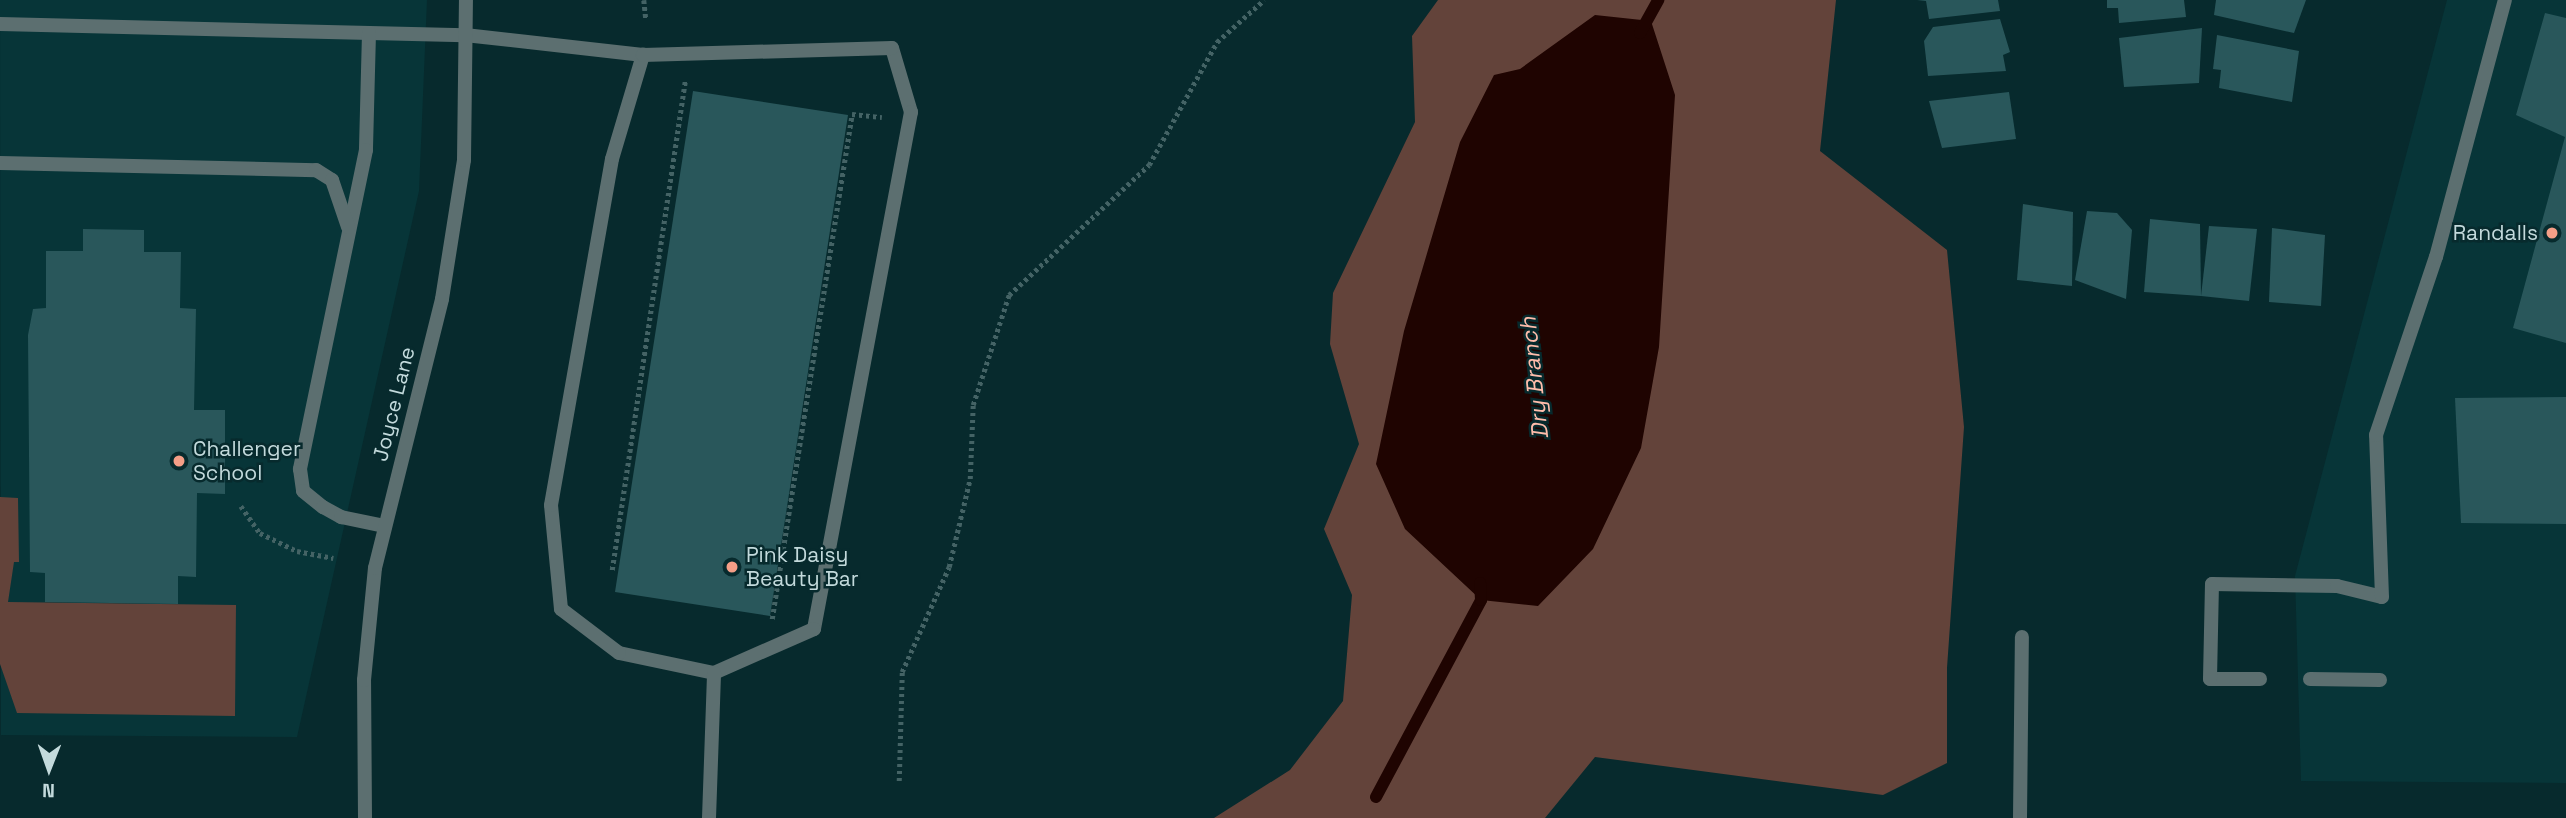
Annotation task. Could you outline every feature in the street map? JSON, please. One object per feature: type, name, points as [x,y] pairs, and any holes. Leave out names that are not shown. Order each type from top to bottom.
[{"type":"street","name":"Joyce Lane","points":[[365,818],[364,680],[374,568],[444,286],[464,160],[466,0]]},
{"type":"street","points":[[2260,679],[2210,679],[2212,584],[2337,586],[2382,597],[2376,435],[2436,257],[2505,0]]},
{"type":"street","points":[[0,24],[465,35],[643,55],[892,48],[911,112],[814,629],[714,673],[619,653],[561,609],[551,505],[612,159],[643,55]]},
{"type":"street","points":[[369,33],[366,150],[300,469],[303,491],[341,517],[385,526]]},
{"type":"street","points":[[0,163],[316,170],[332,180],[350,235]]},
{"type":"street","points":[[2020,818],[2022,637]]},
{"type":"street","points":[[709,818],[714,673]]},
{"type":"street","points":[[2310,679],[2380,680]]},
{"type":"path","points":[[644,0],[646,19]]},
{"type":"path","points":[[899,781],[902,672],[949,567],[970,479],[973,405],[1009,295],[1149,165],[1217,42],[1264,0]]},
{"type":"path","points":[[612,570],[688,85],[682,73]]},
{"type":"path","points":[[771,623],[852,114],[886,117]]},
{"type":"path","points":[[241,506],[260,533],[297,551],[333,558]]},
{"type":"shaded area","name":"Challenger School","points":[[0,0],[427,0],[419,191],[297,737],[1,735]]},
{"type":"shaded area","points":[[1438,0],[1836,0],[1820,151],[1947,250],[1964,427],[1947,668],[1947,763],[1883,795],[1595,757],[1545,818],[1214,818],[1290,770],[1343,701],[1352,595],[1324,529],[1359,444],[1330,344],[1333,293],[1415,122],[1412,36]]},
{"type":"shaded area","points":[[2447,0],[2566,0],[2566,783],[2301,781],[2295,576]]},
{"type":"shaded area","points":[[0,497],[18,498],[19,562],[14,562],[8,602],[236,605],[235,716],[17,713],[0,664]]},
{"type":"water","points":[[1595,15],[1651,21],[1675,95],[1659,347],[1641,448],[1593,549],[1538,606],[1481,600],[1405,529],[1376,464],[1404,331],[1460,142],[1494,75],[1520,69]]},
{"type":"building","points":[[1917,0],[1998,0],[2000,11],[1929,19],[1926,1]]},
{"type":"building","points":[[2107,0],[2184,0],[2186,17],[2119,23],[2118,8],[2107,8]]},
{"type":"building","points":[[2216,0],[2306,0],[2294,33],[2214,15]]},
{"type":"building","name":"Randalls","points":[[2545,13],[2566,18],[2566,343],[2513,328],[2565,137],[2516,115]]},
{"type":"building","points":[[2000,19],[2010,52],[2003,55],[2006,71],[1928,76],[1924,41],[1933,27]]},
{"type":"building","points":[[2202,28],[2199,83],[2124,87],[2119,38]]},
{"type":"building","points":[[2217,35],[2299,51],[2292,102],[2219,88],[2221,70],[2213,69]]},
{"type":"building","points":[[693,91],[848,115],[770,616],[615,592]]},
{"type":"building","points":[[2009,92],[2016,139],[1942,148],[1929,101]]},
{"type":"building","points":[[2023,204],[2073,212],[2072,286],[2017,280]]},
{"type":"building","points":[[2087,211],[2117,213],[2132,230],[2126,299],[2075,280]]},
{"type":"building","points":[[2150,219],[2200,224],[2201,296],[2144,292]]},
{"type":"building","points":[[2209,226],[2257,229],[2249,301],[2201,296]]},
{"type":"building","points":[[2272,228],[2325,235],[2321,306],[2269,302]]},
{"type":"building","points":[[83,229],[144,230],[144,252],[181,252],[180,308],[196,309],[194,410],[225,410],[225,494],[197,493],[196,577],[178,576],[178,604],[45,602],[45,573],[30,572],[28,335],[33,309],[46,308],[46,251],[83,251]]},
{"type":"building","points":[[2566,397],[2566,524],[2461,523],[2455,398]]},
{"type":"waterway","name":"Dry Branch","points":[[1640,33],[1658,0]]},
{"type":"waterway","name":"Dry Branch","points":[[1376,797],[1481,600],[1480,583]]},
{"type":"place","name":"Randalls","points":[[2552,233]]},
{"type":"place","name":"Challenger School","points":[[179,461]]},
{"type":"place","name":"Pink Daisy Beauty Bar","points":[[732,567]]}]
